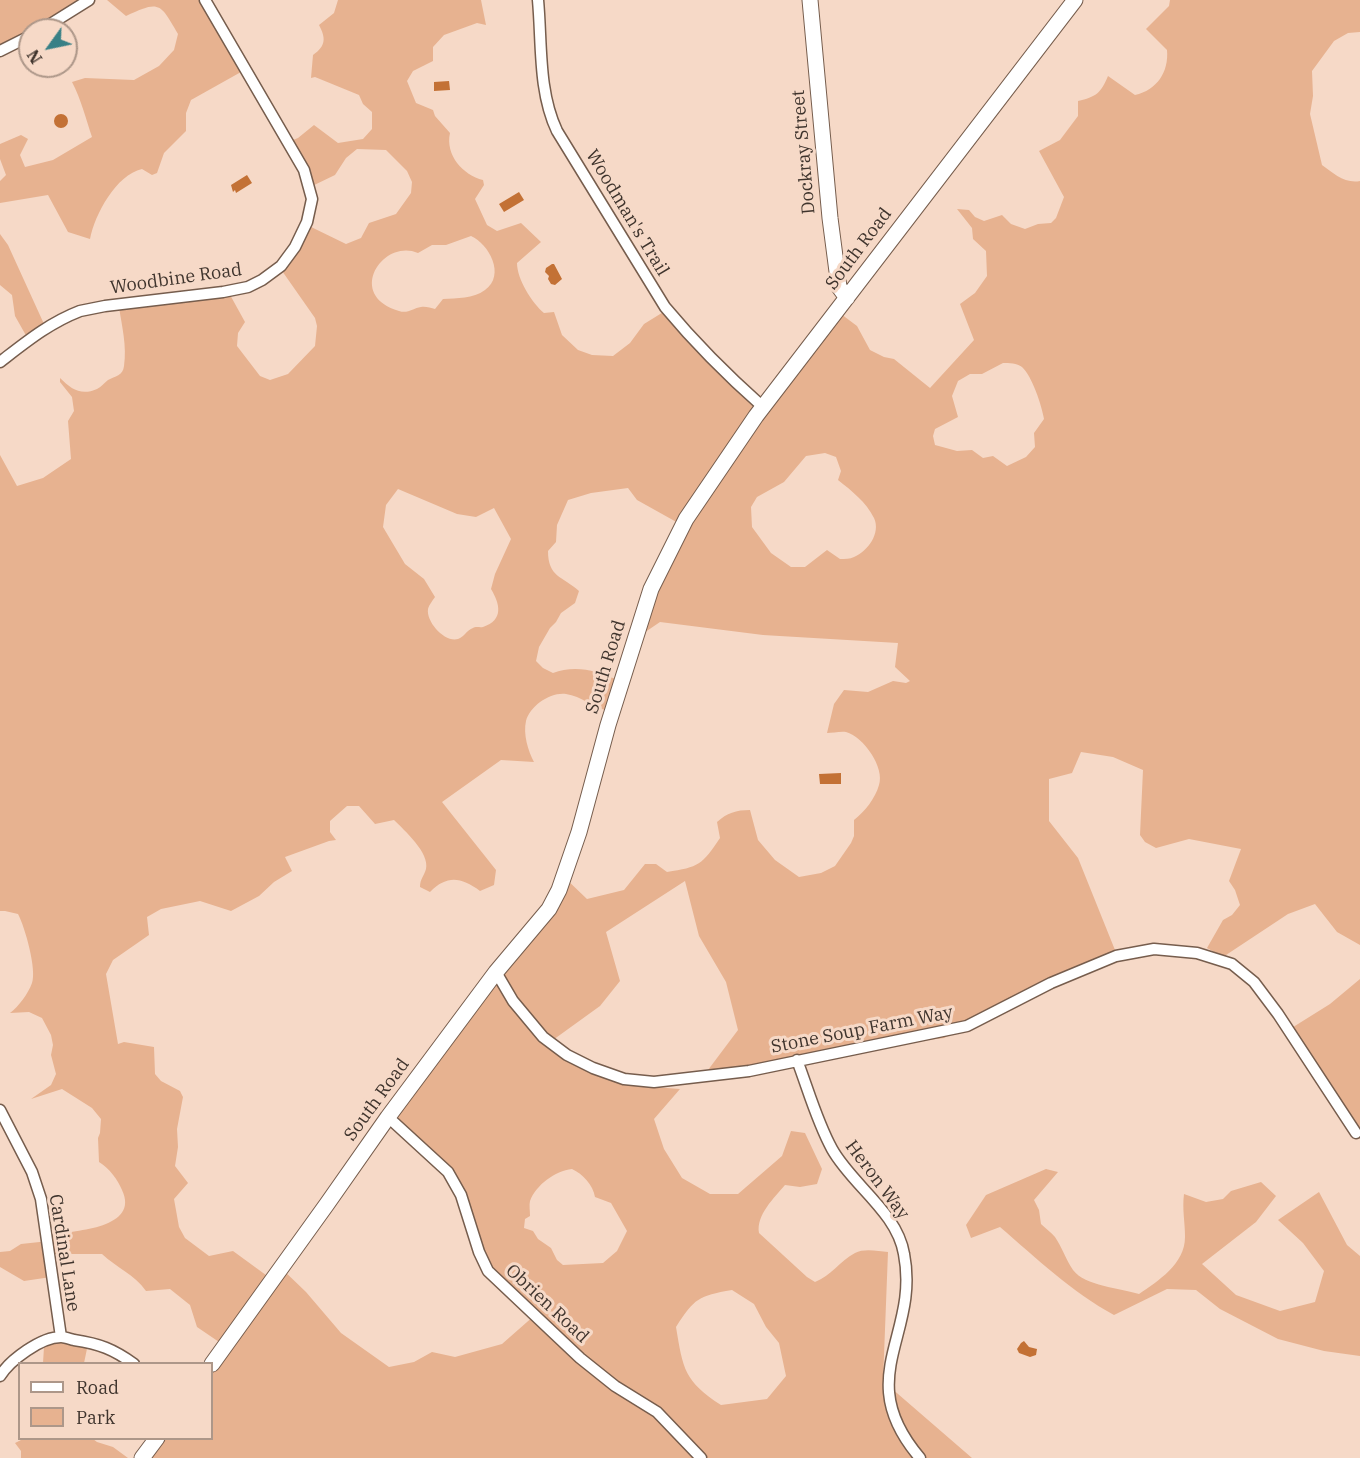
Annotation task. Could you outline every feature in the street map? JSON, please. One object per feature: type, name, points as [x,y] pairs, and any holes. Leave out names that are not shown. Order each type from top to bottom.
[{"type":"street","points":[[60,18],[89,0]]},
{"type":"street","name":"Woodbine Road","points":[[0,362],[39,332],[62,318],[80,311],[248,287],[281,266],[295,247],[307,222],[312,200],[304,170],[205,0]]},
{"type":"street","name":"Woodman's Trail","points":[[538,0],[545,89],[549,113],[557,131],[665,307],[730,377],[762,407]]},
{"type":"street","name":"Dockray Street","points":[[810,0],[830,218],[839,287],[847,298]]},
{"type":"street","name":"South Road","points":[[213,1363],[388,1117],[496,972],[549,909],[559,890],[579,832],[611,714],[651,589],[686,519],[762,407],[1076,0]]},
{"type":"street","points":[[0,51],[18,42]]},
{"type":"street","name":"Stone Soup Farm Way","points":[[496,972],[513,1001],[543,1037],[567,1055],[593,1068],[624,1079],[654,1082],[749,1071],[913,1039],[967,1026],[1051,984],[1116,956],[1154,949],[1197,953],[1232,964],[1254,982],[1278,1014],[1356,1133]]},
{"type":"street","name":"Heron Way","points":[[797,1060],[832,1149],[847,1170],[873,1198],[902,1244],[905,1254],[905,1301],[889,1372],[888,1392],[890,1408],[897,1425],[906,1442],[920,1458]]},
{"type":"street","name":"Cardinal Lane","points":[[0,1110],[32,1172],[41,1198],[61,1337]]},
{"type":"street","name":"Obrien Road","points":[[388,1117],[448,1172],[461,1195],[479,1252],[488,1271],[580,1358],[615,1386],[657,1412],[701,1458]]},
{"type":"street","points":[[0,1376],[25,1351],[48,1340],[61,1337],[100,1344],[131,1362]]},
{"type":"street","points":[[142,1458],[156,1440]]},
{"type":"green space","points":[[0,0],[84,0],[58,18],[18,18],[18,43],[0,51]]},
{"type":"green space","points":[[107,0],[210,0],[241,72],[191,100],[186,113],[186,131],[164,153],[157,173],[152,175],[142,169],[115,187],[102,207],[90,239],[68,232],[48,195],[0,203],[0,181],[6,175],[0,159],[0,144],[21,135],[28,139],[20,155],[25,167],[53,160],[92,137],[72,82],[85,78],[134,80],[159,66],[174,50],[178,34],[163,10],[153,6],[126,16]]},
{"type":"green space","points":[[338,0],[481,0],[486,25],[477,23],[444,35],[433,47],[433,61],[413,71],[407,81],[416,103],[433,110],[435,116],[450,133],[450,149],[457,163],[469,174],[483,180],[484,185],[475,199],[487,225],[497,231],[521,223],[541,242],[517,263],[522,283],[530,297],[544,313],[554,312],[562,335],[578,350],[592,355],[613,356],[630,343],[644,324],[665,311],[759,407],[837,311],[857,326],[870,350],[894,359],[930,388],[974,340],[960,304],[975,293],[987,276],[986,251],[973,239],[972,228],[957,209],[969,210],[975,217],[984,221],[1002,215],[1011,224],[1025,229],[1038,224],[1051,223],[1056,218],[1064,197],[1039,151],[1060,140],[1078,116],[1078,101],[1097,93],[1108,76],[1135,95],[1150,89],[1160,79],[1166,66],[1167,50],[1146,29],[1169,6],[1170,0],[1360,0],[1360,32],[1348,33],[1334,41],[1312,71],[1313,96],[1310,114],[1322,165],[1344,179],[1360,181],[1360,945],[1337,932],[1315,904],[1288,914],[1223,957],[1207,948],[1223,920],[1232,915],[1240,905],[1229,881],[1241,849],[1189,839],[1156,848],[1145,842],[1140,835],[1143,770],[1113,757],[1081,752],[1072,773],[1049,779],[1049,821],[1078,858],[1119,960],[1083,972],[944,1038],[857,1049],[711,1077],[708,1070],[738,1030],[726,982],[699,936],[685,881],[606,932],[620,981],[600,1006],[546,1045],[583,1069],[627,1085],[680,1089],[654,1119],[664,1149],[682,1178],[710,1194],[738,1194],[782,1156],[791,1131],[805,1133],[822,1169],[817,1184],[800,1187],[785,1185],[763,1213],[759,1233],[815,1282],[859,1251],[888,1252],[883,1381],[972,1458],[141,1458],[155,1440],[213,1440],[213,1362],[222,1344],[197,1327],[190,1305],[170,1289],[146,1291],[136,1280],[102,1254],[55,1254],[52,1256],[51,1277],[24,1281],[0,1267],[0,1252],[10,1251],[21,1244],[49,1241],[53,1234],[103,1225],[114,1220],[122,1212],[125,1203],[118,1182],[99,1162],[98,1138],[101,1119],[92,1108],[62,1089],[31,1099],[51,1085],[56,1074],[51,1055],[53,1045],[51,1035],[42,1018],[29,1012],[10,1013],[26,995],[32,983],[33,969],[24,928],[18,914],[0,911],[0,455],[17,486],[43,478],[71,459],[68,421],[74,411],[72,397],[60,382],[60,378],[72,388],[86,392],[97,389],[122,372],[125,351],[119,307],[229,293],[245,322],[238,333],[237,346],[260,376],[270,380],[288,374],[315,346],[317,326],[315,318],[280,268],[307,225],[346,244],[361,238],[369,223],[396,214],[411,193],[412,182],[407,171],[386,150],[357,149],[346,158],[335,175],[308,188],[288,142],[298,138],[314,125],[338,143],[363,139],[372,129],[372,112],[363,104],[359,95],[315,77],[311,78],[313,55],[324,42],[319,25],[334,13]],"holes":[[[471,236],[484,246],[495,268],[491,284],[480,293],[470,297],[443,299],[435,309],[423,307],[405,312],[383,303],[374,293],[372,282],[375,270],[393,253],[405,251],[418,253],[432,245],[446,245]],[[1003,363],[1022,367],[1029,377],[1041,407],[1044,419],[1034,433],[1035,447],[1026,457],[1007,466],[993,456],[983,458],[972,450],[957,451],[935,445],[933,436],[935,429],[958,417],[952,396],[958,381],[970,374],[982,374]],[[825,453],[836,457],[841,471],[838,480],[871,512],[876,530],[868,546],[852,558],[840,559],[827,550],[805,567],[791,567],[771,553],[752,527],[751,507],[757,497],[784,482],[806,456]],[[628,488],[637,500],[680,524],[635,639],[660,622],[763,635],[898,643],[895,667],[910,681],[906,683],[893,681],[868,692],[844,690],[834,704],[827,733],[846,732],[860,740],[872,754],[880,778],[872,800],[854,820],[854,836],[835,866],[821,873],[799,877],[775,860],[758,840],[750,810],[745,810],[728,814],[717,822],[720,838],[709,854],[693,866],[667,872],[656,864],[645,864],[624,890],[587,899],[563,876],[387,1119],[454,1173],[466,1192],[485,1257],[509,1290],[535,1315],[502,1344],[455,1357],[432,1352],[414,1362],[389,1367],[341,1333],[306,1292],[280,1267],[270,1278],[233,1251],[209,1256],[185,1238],[179,1227],[174,1199],[188,1183],[175,1166],[178,1147],[177,1129],[183,1097],[180,1091],[161,1081],[155,1074],[154,1047],[124,1042],[118,1044],[106,974],[113,960],[149,935],[147,917],[161,909],[200,901],[231,911],[259,896],[274,882],[292,871],[285,857],[336,840],[330,832],[330,821],[347,806],[359,806],[375,824],[394,820],[410,836],[420,849],[426,863],[420,887],[430,892],[442,883],[454,880],[467,883],[480,891],[494,885],[496,870],[442,802],[501,760],[534,762],[527,742],[525,726],[528,715],[536,705],[554,695],[566,694],[609,711],[618,679],[580,669],[553,673],[536,661],[539,647],[550,628],[561,613],[575,603],[579,591],[553,571],[548,551],[556,542],[557,525],[568,500],[591,493]],[[398,489],[457,514],[476,517],[494,508],[511,539],[495,574],[491,589],[498,611],[490,624],[475,627],[458,639],[448,638],[437,630],[428,614],[435,597],[424,579],[405,564],[383,527],[386,505]],[[566,1170],[576,1171],[590,1184],[595,1197],[611,1203],[627,1231],[617,1251],[603,1263],[563,1265],[557,1260],[551,1248],[538,1239],[533,1231],[524,1228],[525,1219],[530,1216],[530,1203],[533,1195],[541,1184]],[[732,1290],[754,1304],[766,1327],[779,1343],[786,1376],[767,1399],[721,1405],[699,1389],[687,1373],[676,1327],[698,1300],[712,1294]]]},
{"type":"green space","points":[[0,234],[8,245],[44,324],[28,339],[15,316],[12,295],[0,285]]},
{"type":"green space","points":[[1360,979],[1360,1131],[1290,1029],[1330,1004]]},
{"type":"green space","points":[[1046,1169],[1058,1172],[1034,1200],[1039,1210],[1041,1224],[1055,1237],[1073,1270],[1094,1283],[1139,1294],[1169,1271],[1184,1247],[1184,1194],[1206,1202],[1223,1199],[1231,1191],[1261,1182],[1276,1196],[1256,1222],[1202,1264],[1236,1295],[1280,1311],[1315,1302],[1324,1271],[1303,1243],[1278,1220],[1319,1192],[1347,1245],[1360,1256],[1360,1356],[1324,1351],[1278,1339],[1220,1309],[1196,1290],[1167,1289],[1114,1315],[1069,1285],[1000,1227],[971,1238],[966,1225],[986,1195]]},
{"type":"green space","points":[[59,1340],[88,1344],[84,1362],[43,1362],[44,1347],[41,1345]]},
{"type":"green space","points":[[21,1440],[94,1440],[113,1447],[128,1458],[21,1458],[21,1451],[15,1443]]},
{"type":"shaded area","points":[[449,81],[450,90],[434,91],[434,82]]},
{"type":"shaded area","points":[[58,114],[64,114],[68,121],[64,128],[58,128],[54,124],[54,118]]},
{"type":"shaded area","points":[[247,175],[252,183],[236,193],[235,190],[233,192],[231,185]]},
{"type":"shaded area","points":[[519,192],[524,200],[504,212],[499,204]]},
{"type":"shaded area","points":[[552,264],[562,279],[555,285],[551,284],[545,272],[546,268]]},
{"type":"shaded area","points":[[841,773],[841,784],[820,784],[819,774]]},
{"type":"shaded area","points":[[1024,1341],[1029,1347],[1037,1349],[1036,1355],[1030,1357],[1019,1353],[1017,1349]]}]
